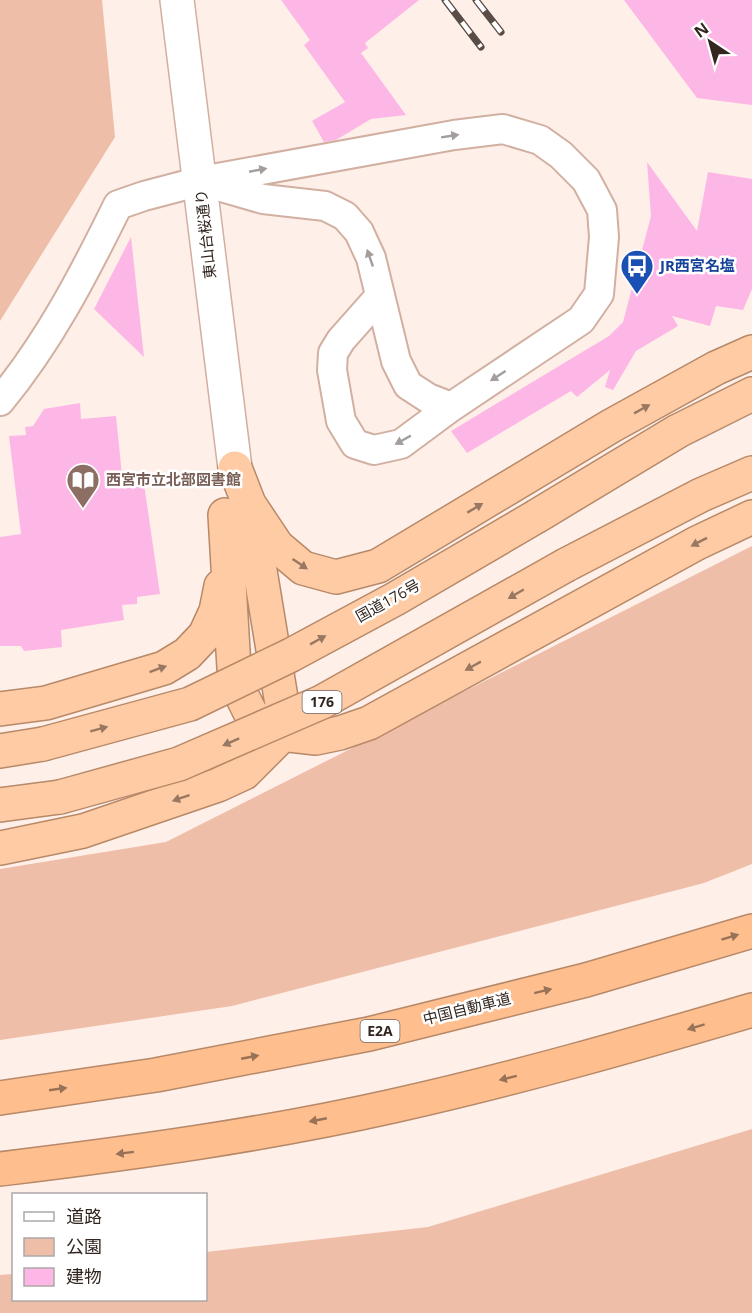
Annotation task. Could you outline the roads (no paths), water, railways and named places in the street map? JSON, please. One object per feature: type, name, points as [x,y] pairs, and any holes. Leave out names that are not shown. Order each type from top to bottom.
[{"type":"highway","points":[[237,509],[303,568],[336,577],[378,566],[611,426],[716,368],[752,352]]},
{"type":"highway","name":"国道176号","points":[[0,751],[43,744],[190,704],[291,655],[537,516],[678,431],[752,394]]},
{"type":"highway","points":[[0,848],[83,831],[218,785],[244,773],[282,735],[284,722],[282,704],[237,509],[235,468]]},
{"type":"highway","name":"176","points":[[0,805],[60,797],[179,764],[322,702],[566,565],[701,495],[752,473]]},
{"type":"highway","points":[[0,709],[46,703],[164,668],[187,654],[204,635],[216,611],[237,509]]},
{"type":"highway","points":[[282,735],[316,738],[369,723],[697,543],[752,517]]},
{"type":"highway","name":"中国自動車道","points":[[0,1098],[156,1075],[369,1034],[586,980],[752,931]]},
{"type":"highway","points":[[0,1169],[176,1147],[392,1106],[608,1053],[752,1010]]},
{"type":"street","name":"東山台桜通り","points":[[177,0],[235,468]]},
{"type":"street","points":[[0,401],[73,296],[118,205],[144,196],[201,181],[443,137],[503,129],[540,140],[561,155],[586,180],[602,210],[604,237],[599,294],[581,320],[451,407],[401,444],[374,450],[355,444],[341,421],[332,370],[333,353],[341,340],[380,296]]},
{"type":"street","points":[[201,181],[263,199],[325,206],[345,216],[359,232],[371,258],[396,361],[408,385],[428,398],[451,407]]},
{"type":"railway","points":[[445,0],[481,47]]},
{"type":"railway","points":[[476,0],[501,32]]},
{"type":"place","name":"JR西宮名塩","points":[[637,295]]},
{"type":"place","name":"西宮市立北部図書館","points":[[83,509]]}]
